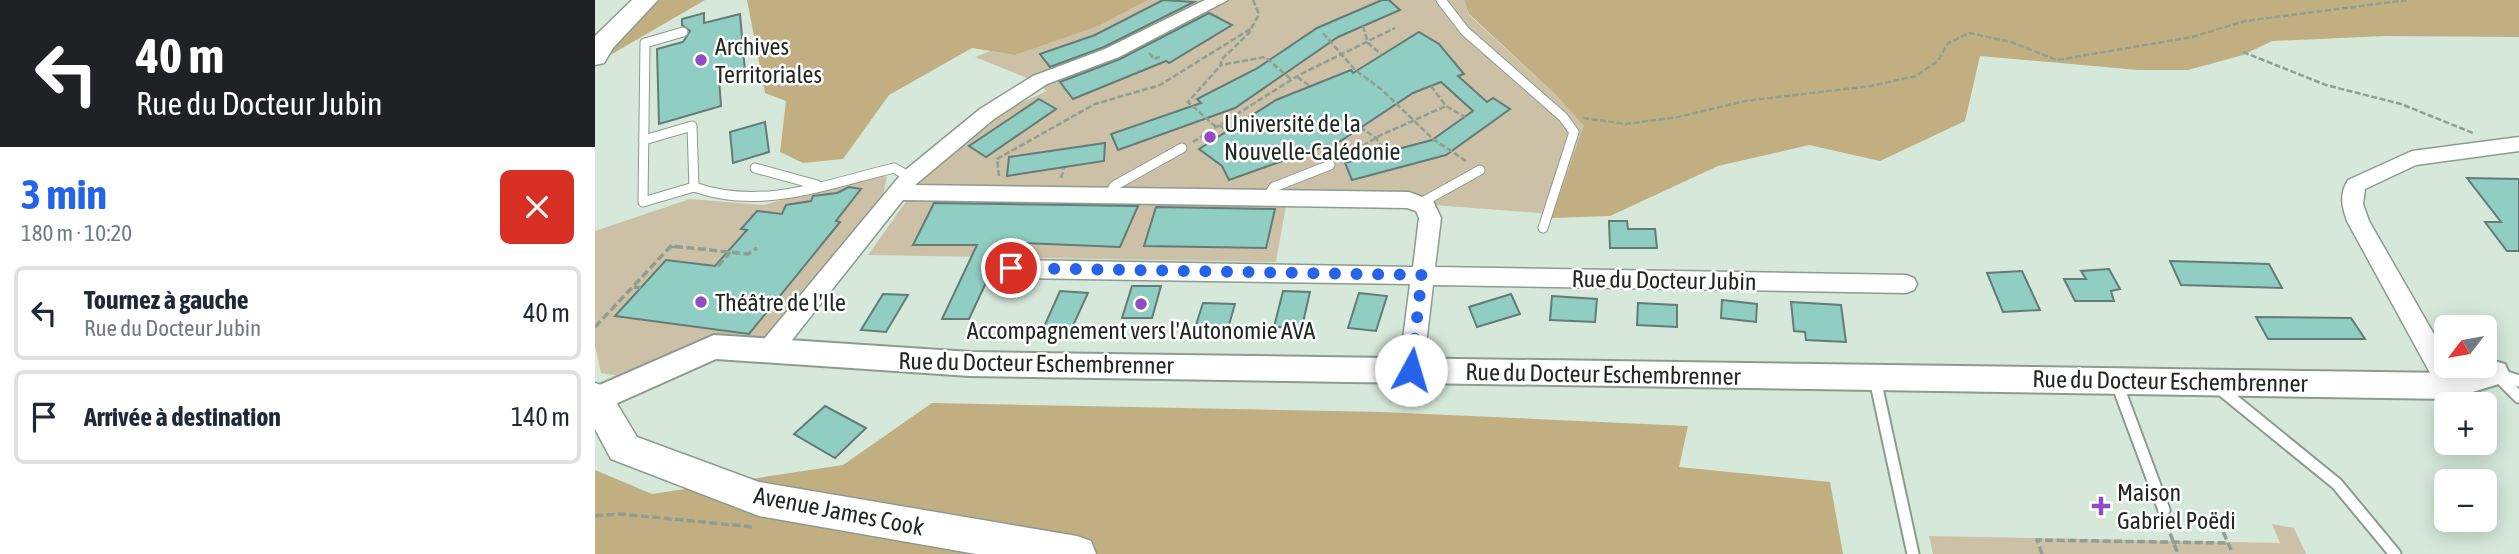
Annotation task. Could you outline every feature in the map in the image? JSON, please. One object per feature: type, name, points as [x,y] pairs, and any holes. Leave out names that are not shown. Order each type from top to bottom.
[{"type":"main road","points":[[595,57],[602,44],[646,0]]},
{"type":"main road","name":"Avenue James Cook","points":[[596,399],[624,448],[759,499],[1077,554]]},
{"type":"street","points":[[768,352],[904,185],[987,114],[1040,80],[1112,53],[1219,0]]},
{"type":"street","points":[[2451,386],[2358,221],[2351,205],[2354,185],[2412,158],[2510,145]]},
{"type":"street","points":[[904,185],[1001,193],[1409,200],[1425,206],[1430,218],[1411,370]]},
{"type":"street","name":"Rue du Docteur Jubin","points":[[1011,268],[1906,284]]},
{"type":"street","name":"Rue du Docteur Eschembrenner","points":[[596,399],[714,347],[969,364],[1875,379],[2208,380],[2451,386],[2507,377]]},
{"type":"lane","points":[[1441,0],[1465,31],[1563,117],[1574,132],[1543,228]]},
{"type":"lane","points":[[683,33],[645,43],[643,202],[694,187],[706,193],[767,200],[894,168],[904,185]]},
{"type":"lane","points":[[644,140],[692,127],[694,187]]},
{"type":"lane","points":[[1110,194],[1114,186],[1182,148]]},
{"type":"lane","points":[[1266,198],[1274,187],[1330,165]]},
{"type":"lane","points":[[755,169],[820,185]]},
{"type":"lane","points":[[1419,204],[1480,170]]},
{"type":"lane","points":[[2507,377],[2519,397]]},
{"type":"lane","points":[[1875,379],[1913,554]]},
{"type":"lane","points":[[2115,379],[2164,515]]},
{"type":"lane","points":[[2208,380],[2307,456],[2378,527],[2395,554]]},
{"type":"path","points":[[1227,131],[1188,102],[1221,65],[1221,60],[1252,28],[1259,14],[1253,0]]},
{"type":"path","points":[[1563,117],[1626,124],[1678,117],[1794,93],[1871,86],[1916,76],[1938,61],[1948,43],[1970,33],[2011,42],[2057,60],[2192,37],[2245,21],[2408,0]]},
{"type":"path","points":[[1363,26],[1368,43],[1382,55]]},
{"type":"path","points":[[1001,193],[997,159],[1095,104],[1160,85],[1252,28]]},
{"type":"path","points":[[1182,148],[1297,77],[1395,28]]},
{"type":"path","points":[[1324,33],[1341,54],[1412,121],[1433,139],[1480,170]]},
{"type":"path","points":[[2243,52],[2265,58],[2326,85],[2401,104],[2510,145]]},
{"type":"path","points":[[1221,65],[1265,57],[1292,80]]},
{"type":"path","points":[[1297,77],[1310,86]]},
{"type":"path","points":[[1431,86],[1446,106],[1465,117]]},
{"type":"path","points":[[1330,165],[1376,138],[1446,106]]},
{"type":"path","points":[[1360,127],[1376,138],[1384,152]]},
{"type":"path","points":[[595,327],[671,246],[748,254],[757,248]]},
{"type":"path","points":[[718,266],[730,252]]},
{"type":"path","points":[[634,287],[641,288]]},
{"type":"path","points":[[2214,510],[2232,552]]},
{"type":"path","points":[[595,516],[620,514],[759,527]]},
{"type":"path","points":[[2164,515],[2178,554]]},
{"type":"path","points":[[2042,554],[2037,540],[2228,543]]},
{"type":"shaded area","points":[[653,0],[705,0],[600,61]]},
{"type":"shaded area","points":[[747,0],[1148,0],[1099,26],[1015,55],[972,48],[889,95],[843,159],[803,163],[780,152],[786,101],[765,93]]},
{"type":"shaded area","name":"Université de la Nouvelle-Calédonie","points":[[1148,0],[1464,0],[1469,15],[1557,96],[1585,126],[1552,214],[1288,194],[1276,262],[868,255],[922,179],[1010,108],[1047,91],[1032,80],[975,57],[991,51],[1015,55],[1099,26]]},
{"type":"shaded area","points":[[1464,0],[2519,0],[2519,37],[2385,36],[2272,41],[2243,55],[2188,70],[2138,70],[1980,56],[1965,121],[1880,161],[1809,145],[1718,166],[1610,216],[1551,218],[1584,126],[1557,96],[1469,14]]},
{"type":"shaded area","points":[[877,174],[887,177],[883,195],[769,341],[620,376],[601,373],[595,346],[595,231],[690,199],[763,205]]},
{"type":"shaded area","points":[[932,403],[1382,412],[1688,426],[1679,467],[1830,482],[1843,554],[595,554],[595,470],[652,494],[843,465]]},
{"type":"shaded area","points":[[2272,524],[2294,528],[2306,554],[1933,554],[1929,536],[2280,543]]},
{"type":"building","points":[[1163,0],[1194,2],[1104,47],[1050,67],[1040,54],[1095,35]]},
{"type":"building","points":[[1382,0],[1389,0],[1400,10],[1338,37],[1235,108],[1118,150],[1111,134],[1201,103],[1197,99],[1256,69],[1317,28]]},
{"type":"building","name":"Archives Territoriales","points":[[704,13],[704,23],[740,14],[745,71],[719,78],[721,106],[659,124],[657,49],[683,42],[690,31],[682,25],[682,19]]},
{"type":"building","points":[[1209,13],[1232,25],[1169,63],[1166,61],[1073,99],[1060,82],[1120,59]]},
{"type":"building","points":[[1419,32],[1439,44],[1464,74],[1458,76],[1487,102],[1493,98],[1510,109],[1446,155],[1352,180],[1345,163],[1432,140],[1473,111],[1441,82],[1413,93],[1330,148],[1327,145],[1229,180],[1222,166],[1199,149],[1276,100],[1351,70],[1353,73]]},
{"type":"building","points":[[1039,99],[1056,109],[986,157],[969,146]]},
{"type":"building","points":[[765,122],[769,152],[733,163],[730,132]]},
{"type":"building","points":[[1105,143],[1104,161],[1007,176],[1009,157]]},
{"type":"building","points":[[2467,178],[2519,179],[2519,251],[2507,251],[2485,222],[2501,222]]},
{"type":"building","name":"Théâtre de l'Ile","points":[[849,187],[861,189],[836,221],[840,222],[749,334],[615,316],[666,260],[715,266],[747,230],[741,229],[757,211],[782,214],[786,205],[811,201],[813,196],[837,193]]},
{"type":"building","points":[[934,203],[1138,206],[1120,247],[997,242],[983,274],[990,274],[969,319],[942,319],[977,245],[913,245]]},
{"type":"building","points":[[1156,207],[1275,209],[1266,248],[1144,246]]},
{"type":"building","points":[[1609,221],[1627,221],[1628,229],[1655,229],[1657,248],[1610,248]]},
{"type":"building","points":[[2170,261],[2269,264],[2282,288],[2181,285]]},
{"type":"building","points":[[2109,269],[2120,289],[2111,291],[2114,301],[2075,301],[2064,279],[2086,279],[2081,271]]},
{"type":"building","points":[[2022,271],[2040,310],[2003,312],[1987,273]]},
{"type":"building","name":"Accompagnement vers l'Autonomie AVA","points":[[1132,286],[1161,286],[1152,318],[1122,318]]},
{"type":"building","points":[[1060,291],[1088,293],[1071,330],[1043,329]]},
{"type":"building","points":[[1283,291],[1310,292],[1302,327],[1274,327]]},
{"type":"building","points":[[1359,293],[1387,296],[1376,331],[1348,328]]},
{"type":"building","points":[[883,294],[908,295],[886,332],[861,330]]},
{"type":"building","points":[[1511,294],[1520,314],[1477,327],[1469,307]]},
{"type":"building","points":[[1552,296],[1597,299],[1595,322],[1550,320]]},
{"type":"building","points":[[1722,300],[1757,304],[1756,322],[1721,318]]},
{"type":"building","points":[[1791,302],[1841,305],[1846,342],[1806,340],[1805,332],[1794,331]]},
{"type":"building","points":[[1203,303],[1235,304],[1226,335],[1193,334]]},
{"type":"building","points":[[1638,303],[1677,305],[1677,327],[1637,325]]},
{"type":"building","points":[[2256,317],[2351,318],[2365,339],[2268,339]]},
{"type":"building","points":[[825,406],[866,428],[835,458],[794,434]]},
{"type":"place","name":"Archives Territoriales","points":[[701,60]]},
{"type":"place","name":"Université de la Nouvelle-Calédonie","points":[[1210,137]]},
{"type":"place","name":"Théâtre de l'Ile","points":[[701,302]]},
{"type":"place","name":"Accompagnement vers l'Autonomie AVA","points":[[1141,304]]},
{"type":"place","name":"Maison Gabriel Poëdi","points":[[2101,506]]},
{"type":"route","points":[[1011,268],[1422,275],[1411,370]]}]
